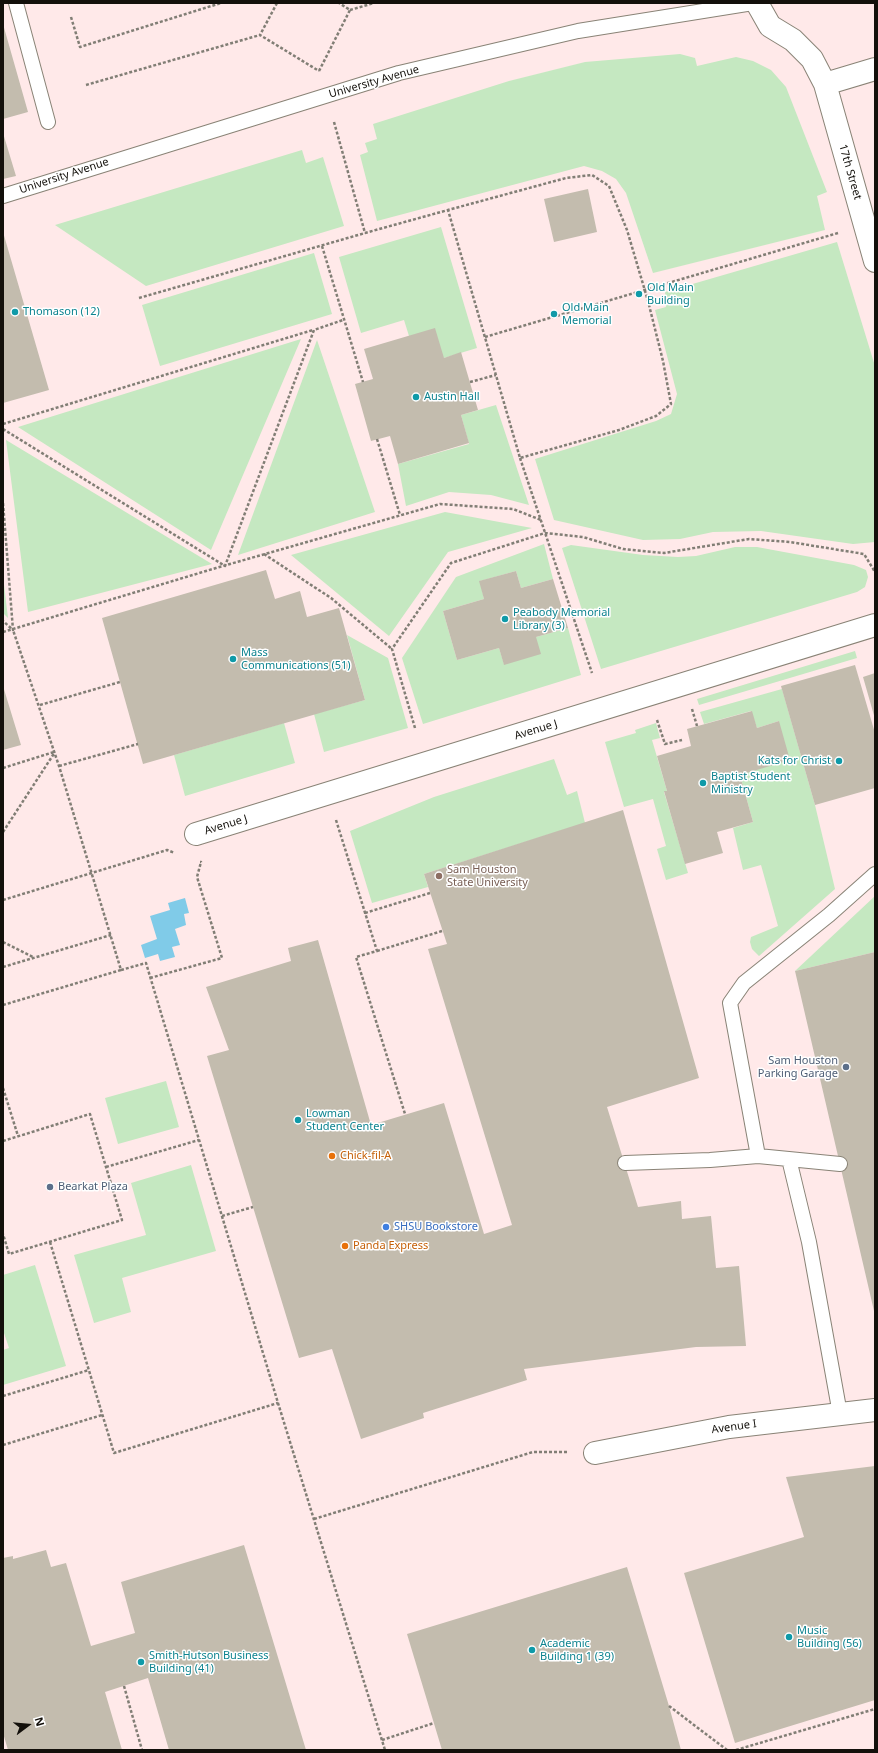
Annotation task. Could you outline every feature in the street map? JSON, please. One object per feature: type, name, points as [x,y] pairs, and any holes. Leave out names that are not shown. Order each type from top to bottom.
[{"type":"street","points":[[757,3],[770,26],[793,40],[812,59],[826,84],[875,69]]},
{"type":"street","name":"17th Street","points":[[826,84],[875,261]]},
{"type":"street","name":"Avenue J","points":[[196,834],[875,625]]},
{"type":"street","name":"Avenue I","points":[[595,1453],[729,1427],[875,1410]]},
{"type":"lane","name":"University Avenue","points":[[3,196],[399,74],[578,32],[753,3]]},
{"type":"lane","points":[[21,4],[48,122]]},
{"type":"lane","points":[[758,1156],[730,1003],[744,983],[829,914],[875,874]]},
{"type":"lane","points":[[624,1163],[710,1160],[758,1156],[840,1164]]},
{"type":"lane","points":[[789,1159],[809,1242],[840,1414]]},
{"type":"path","points":[[208,3],[209,7]]},
{"type":"path","points":[[71,17],[80,47],[221,3]]},
{"type":"path","points":[[86,85],[260,34],[277,3]]},
{"type":"path","points":[[339,3],[350,10]]},
{"type":"path","points":[[320,74],[319,70],[350,10],[374,3]]},
{"type":"path","points":[[260,34],[319,70]]},
{"type":"path","points":[[334,122],[364,233]]},
{"type":"path","points":[[138,298],[364,233],[566,178],[592,175],[609,186],[627,230],[663,361],[671,404],[656,416],[619,430],[520,458]]},
{"type":"path","points":[[448,210],[520,458],[592,673]]},
{"type":"path","points":[[485,337],[845,231]]},
{"type":"path","points":[[322,246],[343,320],[363,382]]},
{"type":"path","points":[[3,424],[343,320]]},
{"type":"path","points":[[224,566],[314,330]]},
{"type":"path","points":[[470,382],[496,375]]},
{"type":"path","points":[[3,429],[224,566]]},
{"type":"path","points":[[377,439],[400,515]]},
{"type":"path","points":[[3,503],[13,630],[55,752],[121,970]]},
{"type":"path","points":[[3,632],[264,554],[440,504],[513,509],[541,520]]},
{"type":"path","points":[[392,649],[451,563],[545,533],[583,537],[623,549],[664,553],[748,539],[790,542],[864,554],[875,572]]},
{"type":"path","points":[[264,554],[331,598],[392,649],[415,728]]},
{"type":"path","points":[[3,621],[13,630]]},
{"type":"path","points":[[40,705],[120,682]]},
{"type":"path","points":[[657,720],[665,744],[682,740]]},
{"type":"path","points":[[59,766],[138,744]]},
{"type":"path","points":[[3,768],[55,752]]},
{"type":"path","points":[[3,832],[55,752]]},
{"type":"path","points":[[336,820],[377,951]]},
{"type":"path","points":[[3,900],[167,850],[181,855]]},
{"type":"path","points":[[150,978],[222,958],[197,877],[201,862],[194,860]]},
{"type":"path","points":[[365,913],[430,893]]},
{"type":"path","points":[[405,1114],[356,958],[442,931]]},
{"type":"path","points":[[3,967],[110,935]]},
{"type":"path","points":[[3,942],[34,958]]},
{"type":"path","points":[[3,1005],[146,963],[278,1403],[385,1750]]},
{"type":"path","points":[[3,1088],[18,1136]]},
{"type":"path","points":[[3,1141],[90,1114],[122,1220],[9,1254],[3,1234]]},
{"type":"path","points":[[106,1167],[199,1140]]},
{"type":"path","points":[[222,1216],[253,1207]]},
{"type":"path","points":[[50,1242],[114,1453],[278,1403]]},
{"type":"path","points":[[3,1396],[89,1370]]},
{"type":"path","points":[[3,1445],[102,1415]]},
{"type":"path","points":[[314,1519],[533,1452],[595,1453]]},
{"type":"path","points":[[124,1686],[142,1750]]},
{"type":"path","points":[[670,1706],[728,1750]]},
{"type":"path","points":[[736,1750],[875,1709]]},
{"type":"path","points":[[382,1740],[434,1723]]},
{"type":"shaded area","name":"Sam Houston State University","points":[[3,3],[875,3],[875,1750],[3,1750]]},
{"type":"green space","points":[[680,54],[695,58],[697,66],[736,57],[753,61],[771,70],[786,87],[827,192],[817,196],[825,230],[653,273],[626,193],[616,179],[602,171],[584,166],[377,221],[360,155],[368,152],[365,143],[377,139],[373,124],[509,81],[585,62]]},
{"type":"green space","points":[[302,150],[306,163],[323,157],[344,226],[146,286],[55,225]]},
{"type":"green space","points":[[441,227],[477,348],[444,358],[409,336],[404,320],[361,333],[339,257]]},
{"type":"green space","points":[[837,242],[875,366],[875,542],[853,544],[761,531],[713,532],[680,539],[643,540],[554,520],[535,459],[656,421],[671,414],[677,394],[655,310],[666,307],[665,292]]},
{"type":"green space","points":[[314,253],[332,314],[160,366],[142,305]]},
{"type":"green space","points":[[301,339],[211,550],[18,427]]},
{"type":"green space","points":[[317,340],[375,512],[238,555]]},
{"type":"green space","points":[[496,405],[529,505],[491,495],[449,492],[406,506],[398,464],[469,444],[461,415]]},
{"type":"green space","points":[[6,440],[212,564],[28,612]]},
{"type":"green space","points":[[445,512],[532,528],[448,552],[389,636],[291,555]]},
{"type":"green space","points":[[544,544],[553,579],[521,588],[516,571],[480,581],[484,599],[443,611],[457,660],[499,648],[504,664],[536,637],[568,628],[581,675],[423,724],[402,658],[456,577]]},
{"type":"green space","points":[[571,545],[643,555],[678,557],[696,556],[735,547],[757,547],[854,565],[866,570],[868,577],[865,587],[857,592],[601,669],[562,548]]},
{"type":"green space","points":[[3,576],[8,618],[3,613]]},
{"type":"green space","points":[[347,635],[388,658],[408,728],[324,752],[314,714],[365,700]]},
{"type":"green space","points":[[855,651],[857,658],[699,705],[697,699]]},
{"type":"green space","points":[[782,689],[815,805],[835,889],[759,956],[752,949],[750,942],[751,937],[778,926],[761,865],[743,870],[733,828],[753,822],[740,775],[779,721],[757,728],[751,711],[704,724],[700,712]]},
{"type":"green space","points":[[284,723],[295,763],[185,796],[174,755]]},
{"type":"green space","points":[[656,723],[660,738],[652,740],[667,791],[664,792],[688,873],[666,880],[657,849],[666,846],[653,799],[624,807],[605,742],[636,733],[635,730]]},
{"type":"green space","points":[[554,759],[567,795],[577,791],[585,823],[424,874],[428,887],[372,903],[350,831],[434,797]]},
{"type":"green space","points":[[875,896],[875,952],[795,971]]},
{"type":"green space","points":[[166,1081],[179,1127],[118,1144],[105,1098]]},
{"type":"green space","points":[[191,1165],[216,1251],[122,1278],[131,1312],[94,1323],[74,1255],[146,1235],[131,1183]]},
{"type":"green space","points":[[35,1265],[66,1366],[3,1385],[3,1350],[9,1348],[3,1330],[3,1275]]},
{"type":"water","points":[[185,898],[189,913],[184,914],[186,925],[175,929],[180,945],[172,947],[175,957],[160,961],[158,954],[145,958],[141,945],[157,939],[150,916],[170,910],[168,903]]},
{"type":"building","points":[[3,24],[28,112],[3,119]]},
{"type":"building","points":[[3,133],[16,176],[3,179]]},
{"type":"building","points":[[588,189],[597,232],[554,242],[544,199]]},
{"type":"building","name":"Thomason (12)","points":[[3,232],[49,390],[3,403]]},
{"type":"building","name":"Austin Hall","points":[[435,328],[444,358],[461,352],[478,410],[461,415],[469,443],[398,464],[390,436],[371,441],[355,384],[373,379],[364,349]]},
{"type":"building","name":"Mass Communications (51)","points":[[266,570],[275,599],[300,591],[307,617],[339,608],[365,700],[143,764],[102,618]]},
{"type":"building","name":"Peabody Memorial Library (3)","points":[[516,571],[521,588],[553,579],[568,628],[536,637],[541,654],[504,665],[499,648],[457,660],[443,611],[484,599],[479,581]]},
{"type":"building","name":"Kats for Christ","points":[[855,665],[875,733],[875,788],[815,805],[781,686]]},
{"type":"building","points":[[875,673],[875,719],[863,677]]},
{"type":"building","points":[[3,686],[21,745],[3,750]]},
{"type":"building","name":"Baptist Student Ministry","points":[[752,711],[757,728],[779,721],[790,760],[740,775],[753,822],[717,832],[723,853],[685,864],[664,791],[667,791],[657,756],[691,746],[687,729]]},
{"type":"building","name":"Lowman Student Center","points":[[623,810],[699,1078],[607,1107],[638,1207],[681,1201],[682,1219],[711,1216],[716,1268],[739,1266],[746,1346],[696,1347],[524,1369],[527,1380],[423,1413],[424,1418],[361,1439],[332,1349],[299,1358],[207,1056],[229,1050],[206,987],[291,961],[288,948],[318,940],[371,1125],[444,1103],[484,1234],[512,1225],[428,949],[447,944],[424,874]]},
{"type":"building","name":"Sam Houston Parking Garage","points":[[875,952],[875,1311],[874,1311],[795,971]]},
{"type":"building","name":"Music Building (56)","points":[[875,1466],[875,1700],[735,1743],[684,1573],[804,1537],[786,1477]]},
{"type":"building","name":"Smith-Hutson Business Building (41)","points":[[244,1545],[306,1750],[169,1750],[148,1678],[105,1692],[122,1750],[8,1750],[3,1733],[3,1558],[13,1556],[13,1559],[46,1550],[51,1567],[66,1563],[91,1646],[135,1633],[121,1582]]},
{"type":"building","name":"Academic Building 1 (39)","points":[[627,1567],[681,1750],[442,1750],[407,1634]]},
{"type":"place","name":"Old Main Building","points":[[639,294]]},
{"type":"place","name":"Thomason (12)","points":[[15,312]]},
{"type":"place","name":"Old Main Memorial","points":[[554,314]]},
{"type":"place","name":"Austin Hall","points":[[416,397]]},
{"type":"place","name":"Peabody Memorial Library (3)","points":[[505,619]]},
{"type":"place","name":"Mass Communications (51)","points":[[233,659]]},
{"type":"place","name":"Kats for Christ","points":[[839,761]]},
{"type":"place","name":"Baptist Student Ministry","points":[[703,783]]},
{"type":"place","name":"Sam Houston State University","points":[[439,876]]},
{"type":"place","name":"Sam Houston Parking Garage","points":[[846,1067]]},
{"type":"place","name":"Lowman Student Center","points":[[298,1120]]},
{"type":"place","name":"Chick-fil-A","points":[[332,1156]]},
{"type":"place","name":"Bearkat Plaza","points":[[50,1187]]},
{"type":"place","name":"SHSU Bookstore","points":[[386,1227]]},
{"type":"place","name":"Panda Express","points":[[345,1246]]},
{"type":"place","name":"Music Building (56)","points":[[789,1637]]},
{"type":"place","name":"Academic Building 1 (39)","points":[[532,1650]]},
{"type":"place","name":"Smith-Hutson Business Building (41)","points":[[141,1662]]}]
